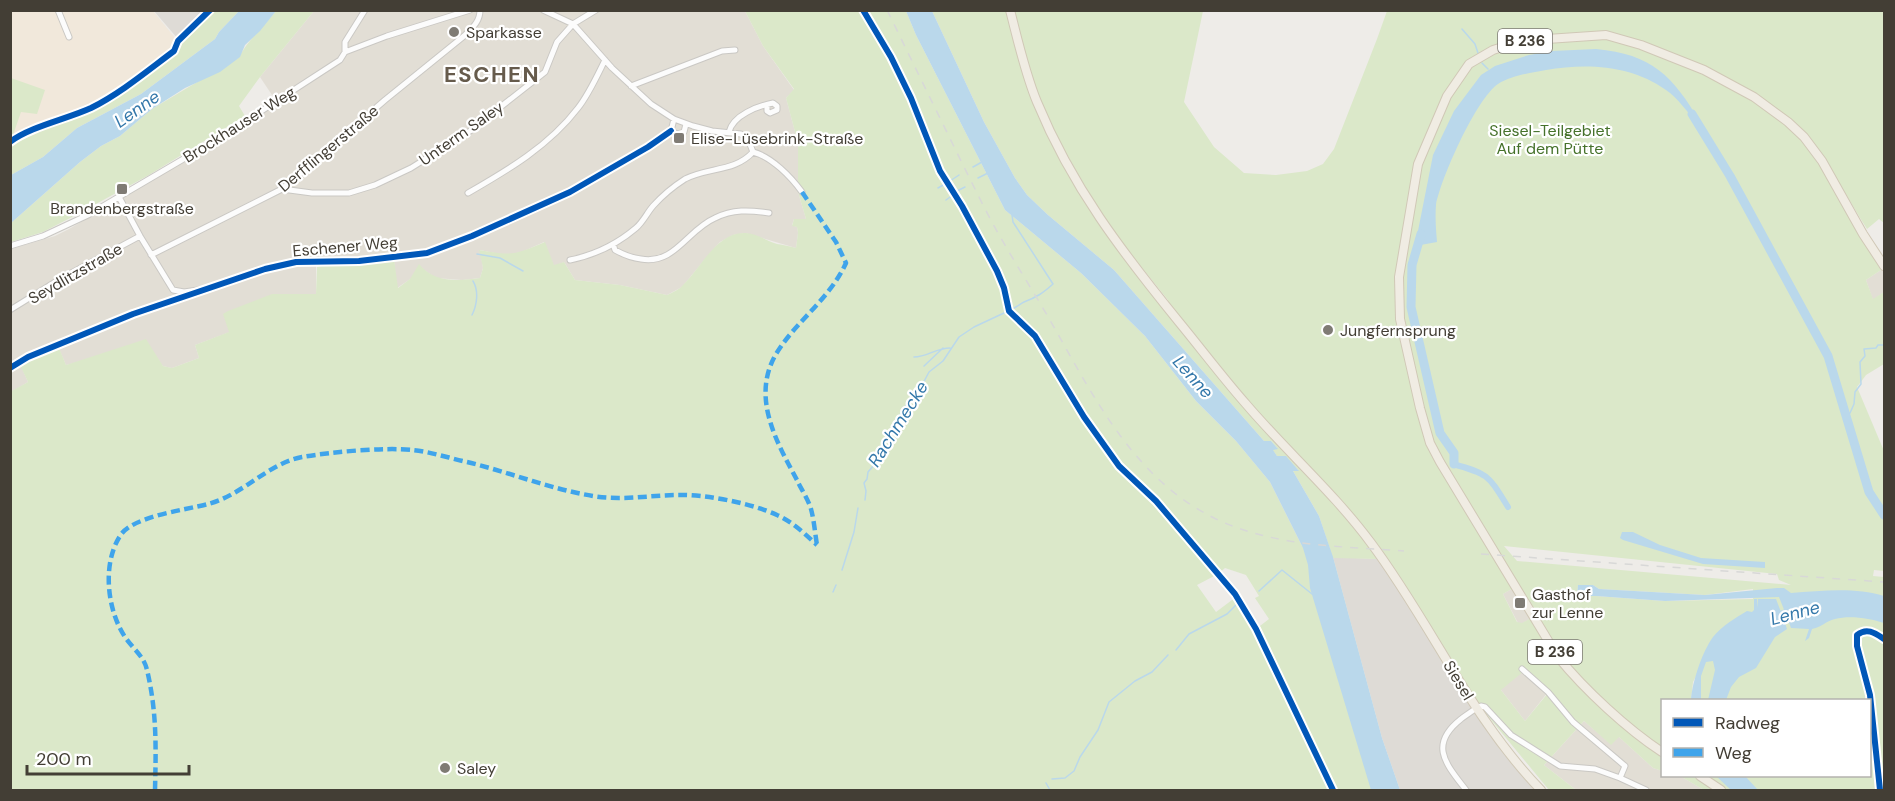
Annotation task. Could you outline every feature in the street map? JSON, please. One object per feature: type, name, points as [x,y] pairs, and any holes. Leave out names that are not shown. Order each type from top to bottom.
[{"type":"main road","name":"Siesel","points":[[1011,10],[1026,71],[1036,100],[1058,147],[1101,222],[1120,249],[1246,404],[1370,542],[1423,621],[1476,708]]},
{"type":"main road","name":"B 236","points":[[1661,751],[1629,727],[1558,657],[1440,462],[1431,443],[1420,408],[1400,319],[1399,277],[1418,164],[1447,96],[1469,64],[1493,50],[1509,45],[1547,39],[1606,35],[1641,45],[1713,75],[1754,97],[1788,122],[1804,137],[1822,161],[1863,234],[1884,266]]},
{"type":"main road","points":[[1476,708],[1506,751],[1541,790]]},
{"type":"main road","points":[[1701,777],[1720,790]]},
{"type":"street","points":[[58,10],[69,37]]},
{"type":"street","points":[[345,52],[345,42],[365,10]]},
{"type":"street","name":"Brockhauser Weg","points":[[10,246],[44,236],[88,215],[226,134],[340,60],[345,52],[470,10]]},
{"type":"street","name":"Derfflingerstraße","points":[[151,255],[282,189],[385,100],[464,36],[476,25],[480,17],[480,10]]},
{"type":"street","points":[[543,10],[573,24],[651,104],[686,125],[741,134],[748,139],[753,152],[777,166],[802,192]]},
{"type":"street","points":[[573,24],[596,10]]},
{"type":"street","name":"Unterm Saley","points":[[282,189],[312,193],[349,193],[375,185],[411,168],[470,131],[545,72],[557,42],[573,24]]},
{"type":"street","points":[[631,86],[722,51],[735,50]]},
{"type":"street","points":[[468,193],[511,167],[548,140],[577,109],[606,60]]},
{"type":"street","points":[[729,132],[731,124],[736,119],[767,105]]},
{"type":"street","points":[[674,119],[671,130],[677,135],[681,135],[686,130],[686,125]]},
{"type":"street","name":"Eschener Weg","points":[[10,368],[28,357],[123,318],[265,269],[296,262],[358,261],[427,253],[472,236],[570,192],[648,147],[671,130]]},
{"type":"street","points":[[570,260],[592,255],[613,244],[637,227],[654,205],[685,180],[702,172],[742,163],[753,152]]},
{"type":"street","points":[[119,197],[172,290],[184,292],[195,289],[203,290]]},
{"type":"street","points":[[613,244],[615,250],[631,258],[655,260],[668,256],[693,232],[714,218],[743,210],[769,213]]},
{"type":"street","name":"Seydlitzstraße","points":[[10,310],[60,279],[140,236]]},
{"type":"street","points":[[1522,669],[1548,692],[1573,722],[1625,766],[1620,778]]},
{"type":"street","name":"Siesel","points":[[1476,708],[1485,707],[1511,735],[1560,766],[1595,769],[1646,790]]},
{"type":"street","points":[[1466,790],[1445,761],[1442,746],[1451,727],[1476,708]]},
{"type":"shaded area","points":[[11,11],[153,11],[175,38],[172,50],[110,97],[11,139]]},
{"type":"shaded area","points":[[154,11],[208,11],[178,39]]},
{"type":"shaded area","points":[[314,11],[745,11],[763,46],[794,90],[786,98],[798,143],[798,192],[806,219],[794,219],[792,225],[797,227],[798,233],[796,248],[745,233],[733,235],[720,242],[682,287],[667,295],[620,285],[575,280],[564,262],[554,266],[544,242],[515,255],[480,250],[483,268],[480,278],[462,280],[436,278],[424,270],[397,288],[393,252],[355,259],[316,257],[316,294],[292,294],[224,314],[230,332],[195,345],[199,358],[172,368],[163,366],[159,361],[81,361],[66,365],[56,342],[18,359],[28,382],[11,392],[11,249],[55,236],[69,229],[235,132],[278,104],[260,77]]},
{"type":"shaded area","points":[[1884,268],[1884,292],[1873,300],[1866,280]]},
{"type":"shaded area","points":[[1333,557],[1377,559],[1423,621],[1459,679],[1541,790],[1400,790],[1382,738]]},
{"type":"shaded area","points":[[1515,587],[1534,617],[1519,625],[1503,594]]},
{"type":"shaded area","points":[[1522,669],[1548,692],[1525,721],[1498,686]]},
{"type":"shaded area","points":[[1584,721],[1611,744],[1618,736],[1653,768],[1661,771],[1661,777],[1682,777],[1704,790],[1576,790],[1544,765]]},
{"type":"green space","points":[[213,11],[239,11],[215,39],[141,94],[77,128],[43,157],[11,175],[11,145],[18,139],[112,100],[176,53],[179,43]]},
{"type":"green space","points":[[276,11],[314,11],[239,106],[245,116],[149,175],[74,216],[43,232],[11,242],[11,223],[80,162],[101,146],[120,136],[152,109],[239,57],[251,39]]},
{"type":"green space","name":"Siesel-Teilgebiet Auf dem Pütte","points":[[745,11],[906,11],[1005,210],[1081,273],[1145,336],[1196,401],[1236,441],[1270,482],[1302,546],[1330,549],[1319,516],[1293,471],[1298,470],[1286,457],[1277,456],[1272,449],[1277,448],[1271,441],[1264,441],[1114,270],[1027,195],[984,122],[932,11],[1009,11],[1024,73],[1049,136],[1065,167],[1100,225],[1162,306],[1168,300],[1106,223],[1057,137],[1039,100],[1014,11],[1203,11],[1184,102],[1214,147],[1244,173],[1276,175],[1307,171],[1323,164],[1334,149],[1387,11],[1884,11],[1884,223],[1879,219],[1867,229],[1825,160],[1799,128],[1787,117],[1746,90],[1705,68],[1704,72],[1768,111],[1802,139],[1830,179],[1881,270],[1866,280],[1873,299],[1884,292],[1884,364],[1866,375],[1857,387],[1884,451],[1884,571],[1874,570],[1873,576],[1884,577],[1884,790],[1704,790],[1682,777],[1871,777],[1871,699],[1692,699],[1698,672],[1693,682],[1691,699],[1661,699],[1661,771],[1653,768],[1619,737],[1611,745],[1584,721],[1544,765],[1576,790],[1549,790],[1478,704],[1382,556],[1377,559],[1333,558],[1383,744],[1399,790],[11,790],[10,392],[28,382],[20,365],[59,348],[66,365],[146,339],[163,366],[172,368],[199,358],[195,345],[229,332],[223,314],[228,311],[272,294],[316,294],[317,267],[325,265],[353,265],[394,259],[398,288],[410,279],[419,264],[439,278],[463,280],[480,278],[483,268],[479,250],[513,253],[545,242],[554,265],[564,262],[575,280],[620,285],[667,295],[676,291],[690,278],[718,244],[736,234],[746,233],[796,248],[798,233],[797,227],[792,226],[794,219],[806,219],[798,192],[798,143],[786,98],[794,89],[763,46]],"holes":[[[1504,546],[1777,574],[1779,580],[1791,585],[1517,561]],[[1225,568],[1246,575],[1259,596],[1255,598],[1269,619],[1256,629],[1236,597],[1216,612],[1197,585]],[[1578,585],[1593,585],[1599,589],[1705,595],[1753,589],[1753,599],[1665,601],[1577,596]],[[1515,587],[1533,617],[1522,623],[1517,622],[1503,594]],[[1524,671],[1548,693],[1525,721],[1501,690]]]},
{"type":"green space","points":[[11,78],[45,90],[37,114],[21,112],[11,137]]},
{"type":"water","points":[[239,11],[276,11],[245,45],[240,57],[220,72],[185,88],[152,109],[120,136],[101,146],[80,162],[11,223],[11,175],[43,157],[77,128],[141,94],[215,39]]},
{"type":"water","points":[[906,11],[932,11],[984,122],[1027,195],[1114,270],[1264,441],[1271,441],[1278,449],[1273,450],[1277,456],[1286,456],[1299,471],[1293,471],[1319,516],[1333,557],[1382,738],[1400,790],[1371,790],[1310,588],[1308,565],[1303,548],[1270,482],[1236,441],[1196,401],[1145,336],[1081,273],[1005,210]]},
{"type":"water","points":[[1596,49],[1632,56],[1659,70],[1680,92],[1700,122],[1697,123],[1666,90],[1638,75],[1623,71],[1577,67],[1546,70],[1509,78],[1489,92],[1470,122],[1452,159],[1436,205],[1437,242],[1415,246],[1433,155],[1454,111],[1481,75],[1495,66],[1529,55],[1552,51]]},
{"type":"water","points":[[1622,532],[1633,532],[1660,545],[1701,558],[1765,562],[1765,568],[1703,564],[1623,540],[1620,538]]},
{"type":"water","points":[[1578,585],[1593,585],[1599,589],[1705,595],[1777,588],[1784,588],[1791,593],[1861,591],[1884,596],[1884,623],[1860,618],[1835,619],[1812,629],[1809,638],[1805,641],[1809,629],[1791,628],[1779,597],[1665,601],[1577,596]]},
{"type":"water","points":[[1754,599],[1757,599],[1758,608],[1758,599],[1776,599],[1781,612],[1775,615],[1777,619],[1783,617],[1787,629],[1775,637],[1756,668],[1739,677],[1731,687],[1726,699],[1708,699],[1715,670],[1713,661],[1706,662],[1701,676],[1701,699],[1691,699],[1698,668],[1713,637],[1747,611],[1754,610]]},
{"type":"water","points":[[1717,777],[1746,777],[1758,790],[1731,790]]},
{"type":"waterway","points":[[1462,29],[1475,44],[1478,53]]},
{"type":"waterway","points":[[1482,63],[1488,69]]},
{"type":"waterway","points":[[1692,114],[1730,176],[1828,356],[1869,492],[1884,515]]},
{"type":"waterway","points":[[973,167],[982,162]]},
{"type":"waterway","points":[[978,178],[988,173]]},
{"type":"waterway","points":[[950,181],[959,175]]},
{"type":"waterway","points":[[938,188],[945,184]]},
{"type":"waterway","points":[[957,191],[965,187]]},
{"type":"waterway","points":[[946,200],[953,195]]},
{"type":"waterway","name":"Rachmecke","points":[[1012,215],[1013,222],[1053,284],[1012,309]]},
{"type":"waterway","points":[[1421,234],[1412,265],[1411,307],[1440,433],[1454,453],[1454,464]]},
{"type":"waterway","points":[[477,254],[500,258],[523,271]]},
{"type":"waterway","points":[[472,315],[477,298],[473,281]]},
{"type":"waterway","name":"Rachmecke","points":[[865,500],[864,483],[868,472],[874,465],[894,424],[913,395],[920,389],[929,372],[943,361],[959,337],[1004,313]]},
{"type":"waterway","points":[[1845,414],[1850,413],[1854,404],[1855,392],[1861,384],[1860,362],[1865,356],[1864,349],[1884,345]]},
{"type":"waterway","points":[[924,366],[943,348]]},
{"type":"waterway","points":[[914,357],[950,348]]},
{"type":"waterway","points":[[1453,464],[1474,470],[1486,477],[1508,507]]},
{"type":"waterway","name":"Rachmecke","points":[[842,570],[854,532],[858,508]]},
{"type":"waterway","points":[[1259,591],[1282,570],[1312,594]]},
{"type":"waterway","name":"Rachmecke","points":[[833,592],[836,585]]},
{"type":"waterway","points":[[1176,650],[1189,634],[1227,614],[1236,605]]},
{"type":"waterway","name":"Lenne","points":[[1767,620],[1799,609]]},
{"type":"waterway","points":[[1052,779],[1065,778],[1074,771],[1080,757],[1098,730],[1109,702],[1135,681],[1152,672],[1168,655]]},
{"type":"waterway","points":[[1046,783],[1050,790]]},
{"type":"railway","points":[[887,10],[1003,242],[1097,402],[1136,456],[1159,480],[1185,501],[1236,528],[1307,544],[1404,551]]},
{"type":"railway","points":[[1481,554],[1884,582]]},
{"type":"marked path","points":[[802,192],[836,242],[846,263],[831,288],[776,354],[769,370],[766,402],[769,418],[781,450],[810,505],[817,545]]},
{"type":"marked path","points":[[155,790],[153,701],[143,661],[125,637],[114,614],[109,587],[114,547],[126,529],[136,523],[221,500],[289,461],[342,452],[413,450],[593,496],[626,498],[690,495],[715,498],[756,507],[777,515],[794,525],[817,545]]},
{"type":"cycle path","points":[[10,142],[38,128],[91,108],[113,96],[174,51],[178,41],[210,10]]},
{"type":"cycle path","points":[[863,10],[891,57],[911,98],[940,171],[997,271],[1004,288],[1009,311],[1035,336],[1084,417],[1119,466],[1156,501],[1235,594],[1256,629],[1333,790]]},
{"type":"cycle path","points":[[10,368],[28,357],[133,314],[265,269],[296,262],[359,261],[427,253],[472,236],[570,192],[648,147],[671,131]]},
{"type":"cycle path","points":[[1870,699],[1857,646],[1857,635],[1868,631],[1884,639]]},
{"type":"cycle path","points":[[1871,704],[1880,790]]},
{"type":"place","name":"Sparkasse","points":[[454,32]]},
{"type":"place","name":"Elise-Lüsebrink-Straße","points":[[679,138]]},
{"type":"place","name":"Brandenbergstraße","points":[[122,189]]},
{"type":"place","name":"Jungfernsprung","points":[[1328,330]]},
{"type":"place","name":"Gasthof zur Lenne","points":[[1520,603]]},
{"type":"place","name":"Saley","points":[[445,768]]},
{"type":"district","name":"ESCHEN","points":[[492,74]]}]
